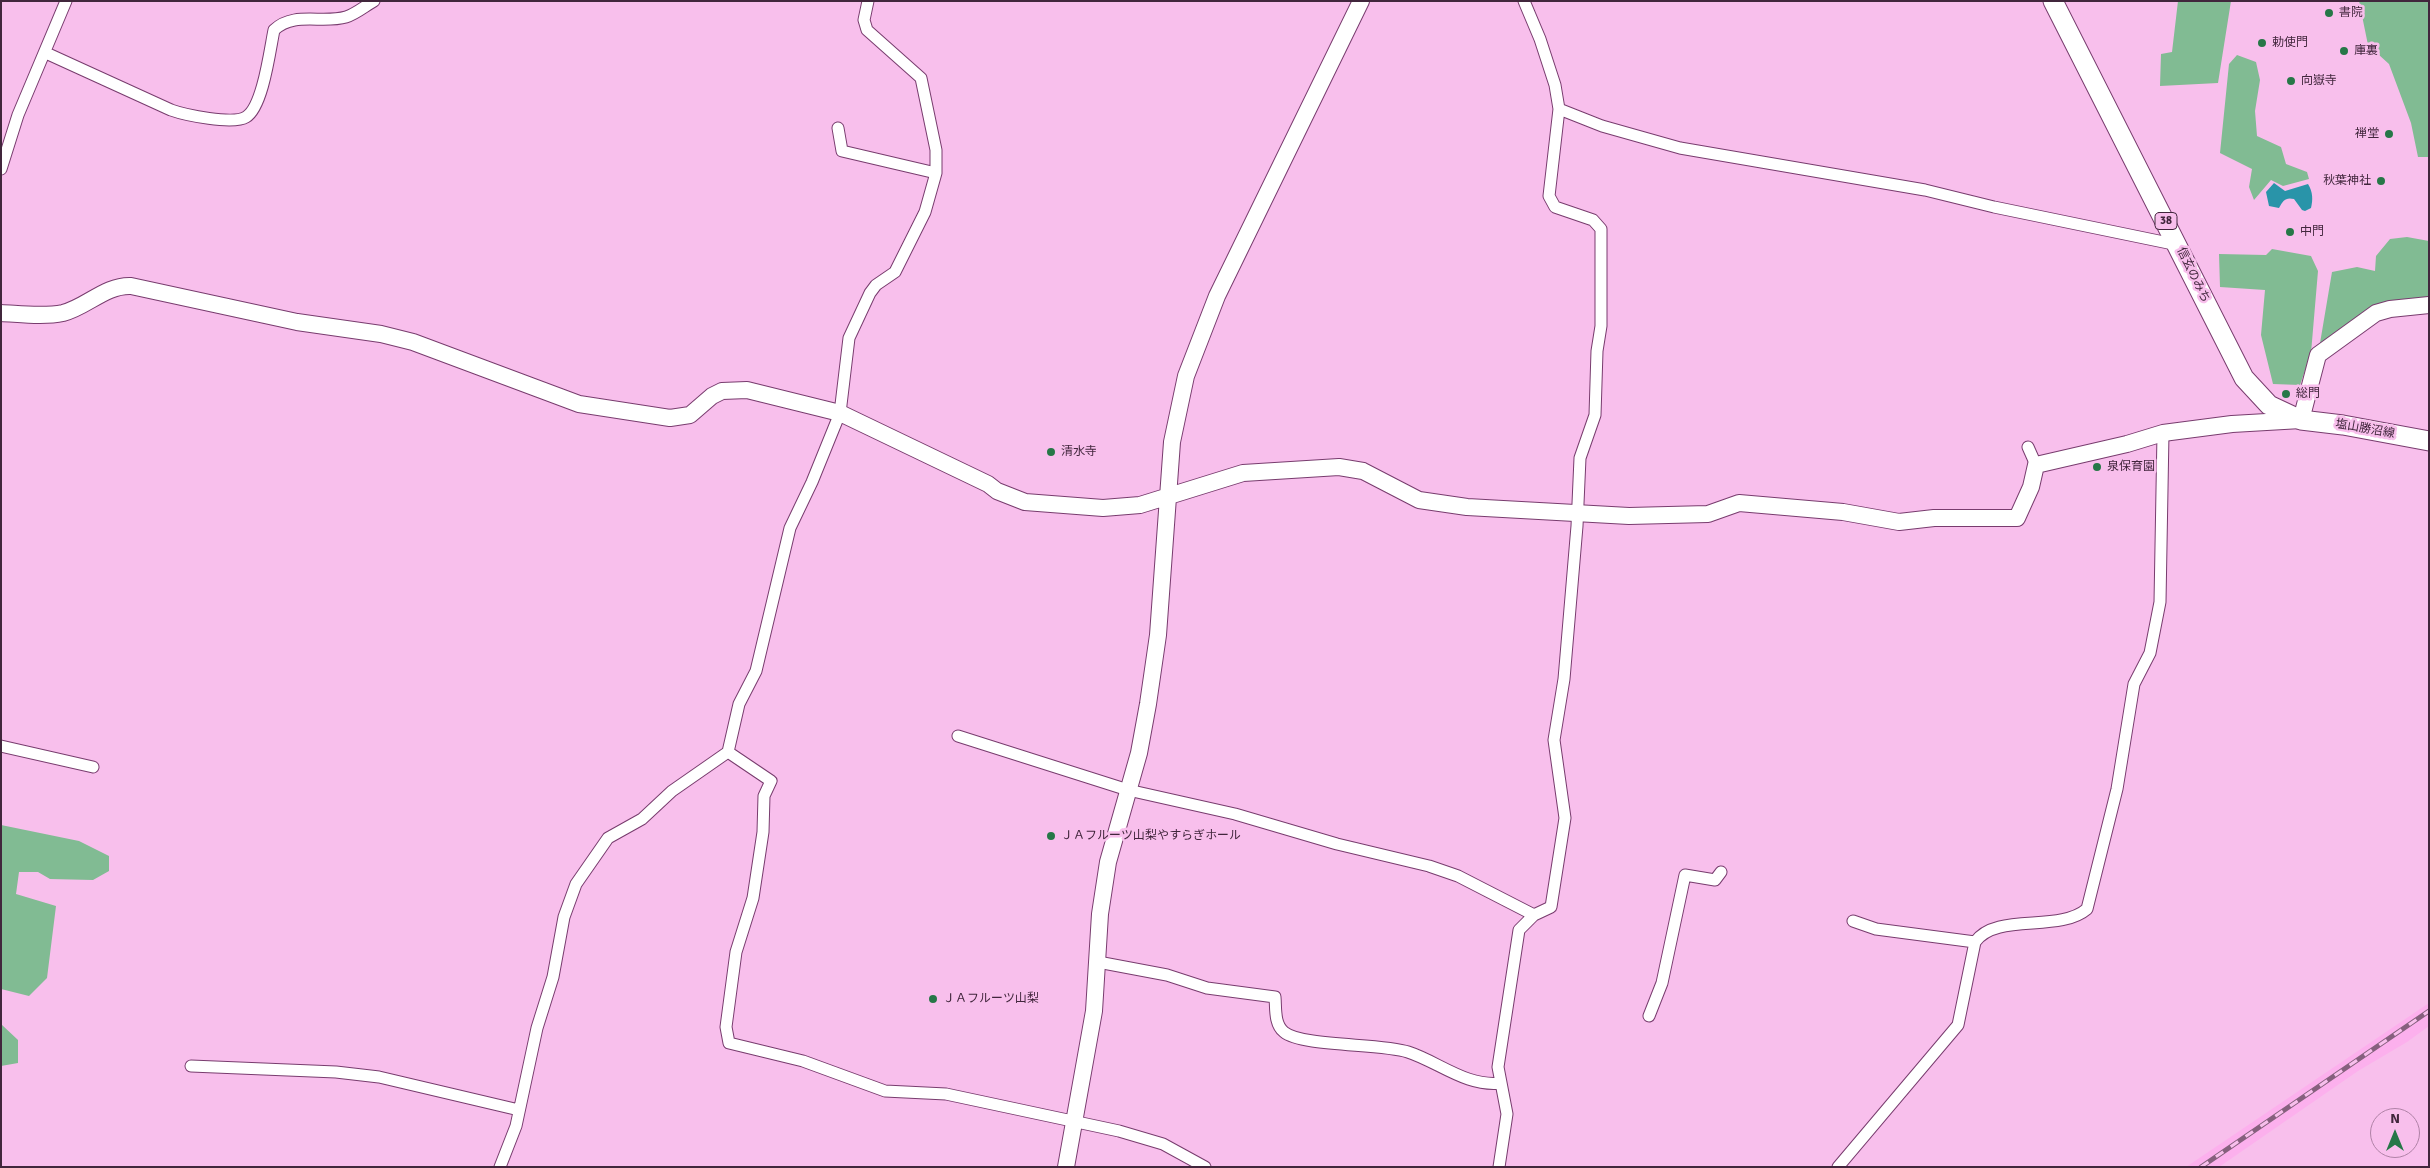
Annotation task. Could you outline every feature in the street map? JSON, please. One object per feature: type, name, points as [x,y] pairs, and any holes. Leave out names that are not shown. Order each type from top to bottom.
[{"type":"main road","name":"信玄のみち","points":[[2053,1],[2244,378],[2269,405],[2301,420]]},
{"type":"main road","name":"塩山勝沼線","points":[[2301,420],[2343,425],[2429,441]]},
{"type":"street","points":[[1,169],[18,115],[46,53],[66,1]]},
{"type":"street","points":[[46,53],[190,117],[237,120],[246,117],[253,109],[264,82],[274,30],[292,20],[347,17],[374,1]]},
{"type":"street","points":[[500,1167],[516,1126],[537,1028],[553,977],[564,917],[576,884],[608,838],[642,819],[672,791],[728,752],[739,704],[756,671],[790,528],[812,482],[840,413],[849,338],[870,293],[876,285],[895,272],[924,212],[936,173],[936,150],[921,78],[867,30],[864,20],[868,1]]},
{"type":"street","points":[[1066,1167],[1094,1011],[1100,914],[1108,862],[1139,753],[1158,635],[1174,425],[1186,376],[1217,296],[1362,1]]},
{"type":"street","points":[[1499,1167],[1507,1114],[1498,1067],[1500,1044],[1519,930],[1534,915],[1551,907],[1564,827],[1554,740],[1564,679],[1578,514],[1580,458],[1594,415],[1597,351],[1601,326],[1601,229],[1593,220],[1555,207],[1550,196],[1560,109],[1555,85],[1540,39],[1524,1]]},
{"type":"street","points":[[1560,109],[1602,126],[1680,148],[1924,190],[1994,208],[2178,245]]},
{"type":"street","points":[[838,128],[842,151],[936,173]]},
{"type":"street","points":[[1,313],[64,312],[112,289],[121,286],[131,286],[297,322],[381,334],[413,342],[578,404],[670,418],[683,418],[690,415],[712,396],[722,391],[734,389],[747,390],[840,413],[988,484],[997,491],[1025,502],[1103,508],[1140,505],[1243,472],[1339,467],[1363,471],[1419,500],[1436,504],[1578,514],[1708,514],[1739,504],[1843,512],[1900,522],[1934,518],[2017,518],[2031,488],[2036,465],[2028,447]]},
{"type":"street","points":[[2036,465],[2127,444],[2163,433],[2232,424],[2301,420],[2318,355],[2376,313],[2390,309],[2429,305]]},
{"type":"street","points":[[1838,1167],[1958,1025],[1975,942],[1979,936],[1988,931],[2004,927],[2051,922],[2080,915],[2087,909],[2117,789],[2134,684],[2150,653],[2160,602],[2163,433]]},
{"type":"street","points":[[958,736],[1128,790],[1235,814],[1337,844],[1429,866],[1458,876],[1534,915]]},
{"type":"street","points":[[1,746],[93,767]]},
{"type":"street","points":[[728,752],[771,781],[764,796],[763,832],[753,898],[736,952],[726,1027],[729,1043],[803,1061],[885,1091],[946,1094],[1119,1131],[1163,1144],[1205,1167]]},
{"type":"street","points":[[1649,1016],[1662,983],[1685,875],[1715,880],[1721,872]]},
{"type":"street","points":[[1853,921],[1876,928],[1975,942]]},
{"type":"street","points":[[1098,962],[1167,976],[1207,988],[1275,997],[1277,1025],[1285,1034],[1310,1040],[1407,1051],[1465,1078],[1490,1084],[1501,1083]]},
{"type":"street","points":[[191,1066],[336,1072],[379,1076],[519,1110]]},
{"type":"shaded area","points":[[2429,1003],[2429,1026],[2407,1042],[2358,1071],[2219,1167],[2186,1167]]},
{"type":"green space","points":[[2178,1],[2231,1],[2218,83],[2160,86],[2161,54],[2172,52]]},
{"type":"green space","points":[[2359,1],[2429,1],[2429,157],[2418,157],[2411,123],[2389,64],[2368,45]]},
{"type":"green space","points":[[2237,55],[2256,62],[2260,80],[2255,111],[2257,136],[2281,147],[2286,164],[2307,172],[2309,179],[2283,186],[2271,180],[2254,200],[2249,187],[2252,169],[2220,153],[2229,64]]},
{"type":"green space","points":[[2407,237],[2429,241],[2429,305],[2390,309],[2318,355],[2332,272],[2357,267],[2375,271],[2376,256],[2390,239]]},
{"type":"green space","points":[[2272,249],[2311,256],[2318,271],[2311,353],[2300,385],[2273,384],[2261,335],[2265,290],[2220,287],[2219,254],[2266,255]]},
{"type":"green space","points":[[1,825],[79,841],[109,856],[109,871],[93,880],[50,879],[38,872],[19,872],[16,894],[56,906],[47,978],[29,996],[1,989]]},
{"type":"green space","points":[[1,1024],[18,1040],[18,1063],[1,1066]]},
{"type":"water","points":[[2274,183],[2285,191],[2308,184],[2312,196],[2311,208],[2305,211],[2302,210],[2294,199],[2285,200],[2279,208],[2269,206],[2266,192]]},
{"type":"railway","points":[[2201,1167],[2429,1011]]},
{"type":"place","name":"書院","points":[[2329,13]]},
{"type":"place","name":"勅使門","points":[[2262,43]]},
{"type":"place","name":"庫裏","points":[[2344,51]]},
{"type":"place","name":"向嶽寺","points":[[2291,81]]},
{"type":"place","name":"禅堂","points":[[2389,134]]},
{"type":"place","name":"秋葉神社","points":[[2381,181]]},
{"type":"place","name":"中門","points":[[2290,232]]},
{"type":"place","name":"総門","points":[[2286,394]]},
{"type":"place","name":"清水寺","points":[[1051,452]]},
{"type":"place","name":"泉保育園","points":[[2097,467]]},
{"type":"place","name":"ＪＡフルーツ山梨やすらぎホール","points":[[1051,836]]},
{"type":"place","name":"ＪＡフルーツ山梨","points":[[933,999]]}]
